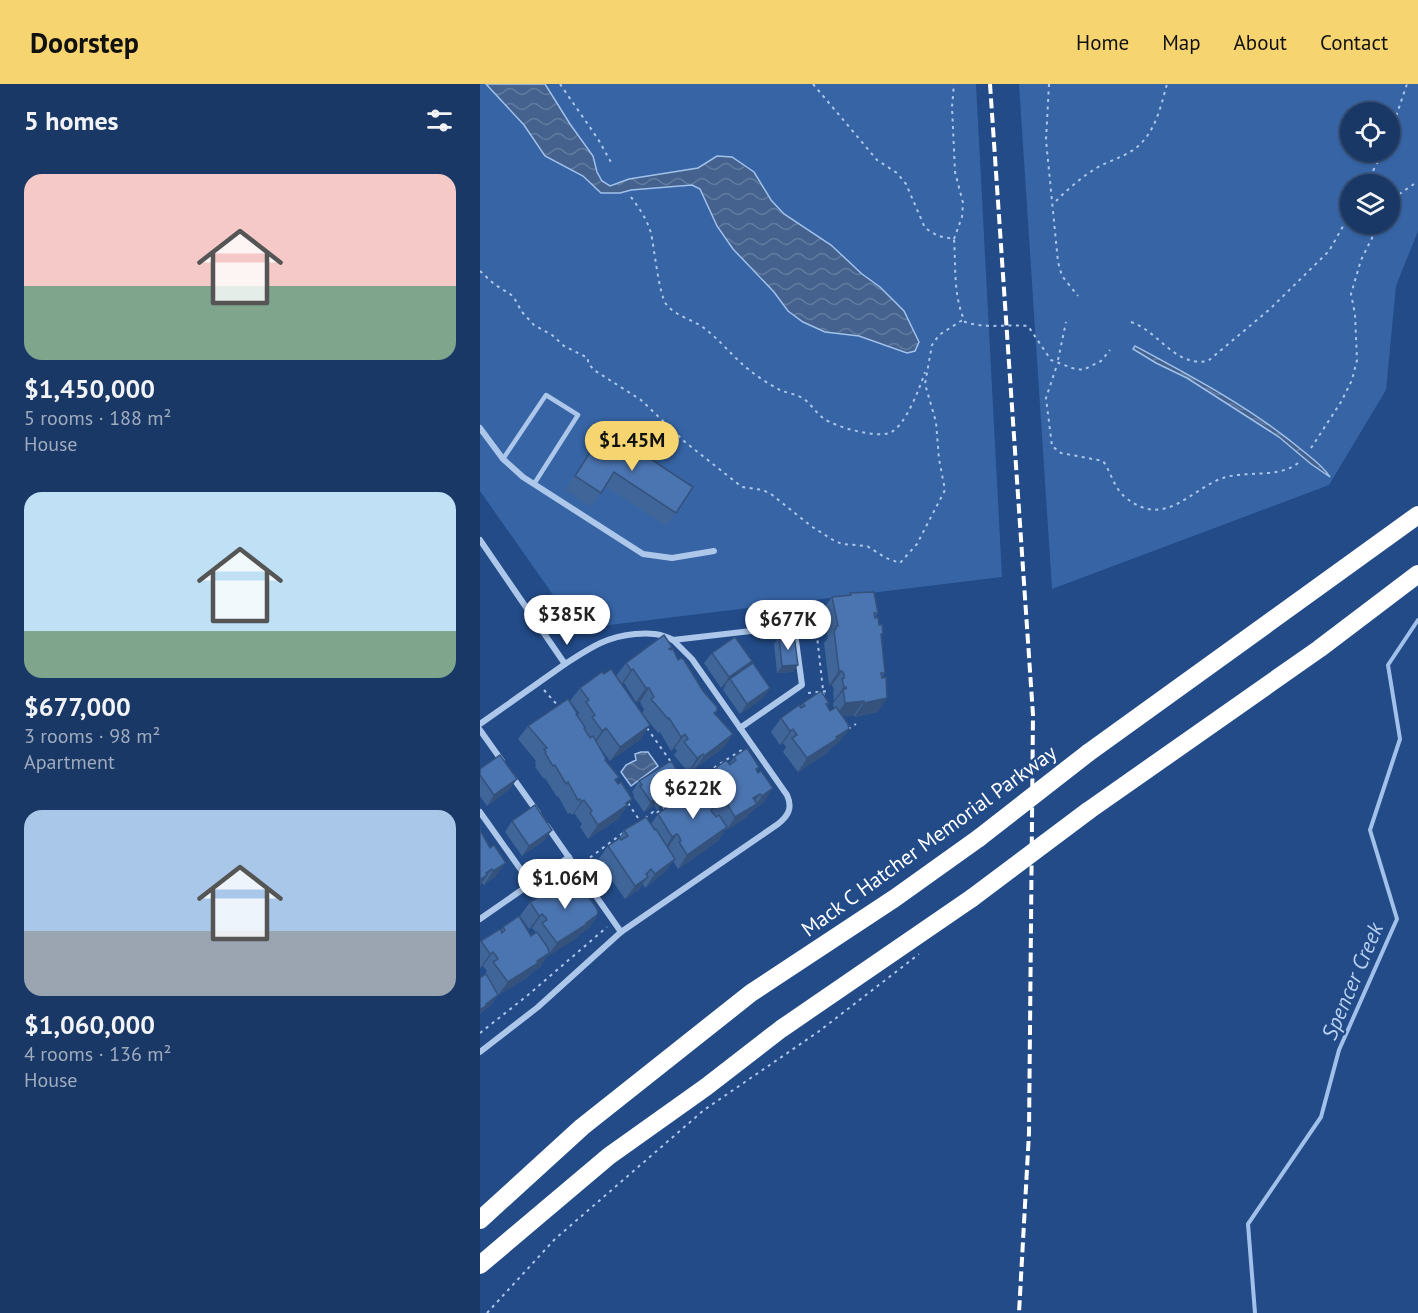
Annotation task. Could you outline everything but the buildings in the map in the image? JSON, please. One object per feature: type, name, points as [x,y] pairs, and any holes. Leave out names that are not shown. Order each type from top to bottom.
[{"type":"highway","name":"Mack C Hatcher Memorial Parkway","points":[[480,1220],[582,1127],[751,993],[979,838],[1088,753],[1418,515]]},
{"type":"highway","points":[[480,1265],[609,1156],[706,1087],[781,1029],[972,898],[1088,811],[1319,649],[1418,574]]},
{"type":"street","points":[[480,428],[503,459],[534,484],[643,554],[672,558],[714,551]]},
{"type":"street","points":[[480,540],[565,664]]},
{"type":"street","points":[[673,640],[794,626],[802,685],[740,728]]},
{"type":"street","points":[[480,724],[591,647],[617,636],[655,633],[673,640],[692,659],[787,795],[790,804],[788,814],[778,824],[621,932],[537,1007],[480,1052]]},
{"type":"street","points":[[480,730],[621,932]]},
{"type":"street","points":[[480,812],[531,884]]},
{"type":"street","points":[[480,920],[569,857]]},
{"type":"lane","points":[[503,459],[546,394],[578,415],[534,484]]},
{"type":"path","points":[[560,84],[598,139],[612,164]]},
{"type":"path","points":[[813,84],[877,160],[897,173],[906,184],[925,228],[938,236],[954,239]]},
{"type":"path","points":[[954,84],[952,107],[955,172],[963,203],[962,217],[954,239],[955,281],[964,319],[966,322],[986,327],[1010,324],[1028,326],[1051,360],[1072,368],[1083,369],[1101,361],[1110,350]]},
{"type":"path","points":[[1049,84],[1046,140],[1058,262],[1062,276],[1078,296]]},
{"type":"path","points":[[1056,201],[1072,186],[1101,166],[1130,153],[1143,142],[1151,131],[1167,84]]},
{"type":"path","points":[[1400,105],[1407,84]]},
{"type":"path","points":[[1400,194],[1414,184]]},
{"type":"path","points":[[631,197],[646,219],[664,302],[674,312],[702,326],[747,368],[780,390],[804,399],[822,417],[834,425],[881,435],[898,428],[920,388],[928,364]]},
{"type":"path","points":[[1131,322],[1139,325],[1171,352],[1186,360],[1199,363],[1208,361],[1270,309],[1329,251],[1340,232]]},
{"type":"path","points":[[1311,448],[1341,402],[1352,380],[1358,360],[1355,314],[1351,294],[1362,260],[1374,234]]},
{"type":"path","points":[[480,271],[494,284],[513,296],[522,312],[534,325],[552,335],[564,346],[588,358],[588,363],[594,370],[641,400],[685,442],[742,486],[771,494],[811,526],[833,540],[842,544],[867,546],[886,558],[900,563],[917,544],[945,490],[939,459],[936,422],[925,384],[932,345],[939,334],[964,319]]},
{"type":"path","points":[[1058,360],[1066,322]]},
{"type":"path","points":[[1056,368],[1046,398],[1053,446],[1062,453],[1103,461],[1125,497],[1144,507],[1165,509],[1180,503],[1217,480],[1229,476],[1272,473],[1293,468],[1298,463]]},
{"type":"path","points":[[814,618],[825,708]]},
{"type":"path","points":[[538,683],[563,711]]},
{"type":"path","points":[[813,700],[808,693],[830,691]]},
{"type":"path","points":[[815,692],[820,700]]},
{"type":"path","points":[[644,723],[677,770]]},
{"type":"path","points":[[840,723],[850,728]]},
{"type":"path","points":[[844,731],[856,724]]},
{"type":"path","points":[[681,776],[689,782],[701,779],[715,766],[751,744]]},
{"type":"path","points":[[628,803],[640,821],[674,801],[673,798],[684,790],[689,782]]},
{"type":"path","points":[[576,867],[631,828]]},
{"type":"path","points":[[480,1033],[614,921]]},
{"type":"path","points":[[487,1313],[555,1239],[704,1110],[818,1032],[921,953]]},
{"type":"shaded area","points":[[480,84],[976,84],[1002,577],[577,629],[480,491]]},
{"type":"shaded area","points":[[1019,84],[1418,84],[1418,231],[1396,286],[1386,390],[1329,485],[1052,589]]},
{"type":"water","points":[[486,84],[545,84],[593,156],[602,181],[610,186],[629,179],[698,168],[717,156],[732,157],[754,172],[771,200],[784,214],[831,245],[904,311],[919,342],[915,351],[907,353],[859,336],[825,332],[803,322],[788,311],[774,292],[733,249],[717,226],[700,189],[692,185],[601,193],[583,176],[545,156],[524,125]]},
{"type":"water","points":[[1135,346],[1264,421],[1314,460],[1330,477],[1279,437],[1187,378],[1133,349]]},
{"type":"water","points":[[648,752],[658,766],[631,786],[621,772],[626,765],[636,760],[635,754]]},
{"type":"waterway","name":"Spencer Creek","points":[[1255,1313],[1248,1224],[1321,1117],[1339,1050],[1397,919],[1370,830],[1400,739],[1388,665],[1418,620]]},
{"type":"railway","points":[[990,84],[1033,715],[1029,1133],[1019,1313]]}]
